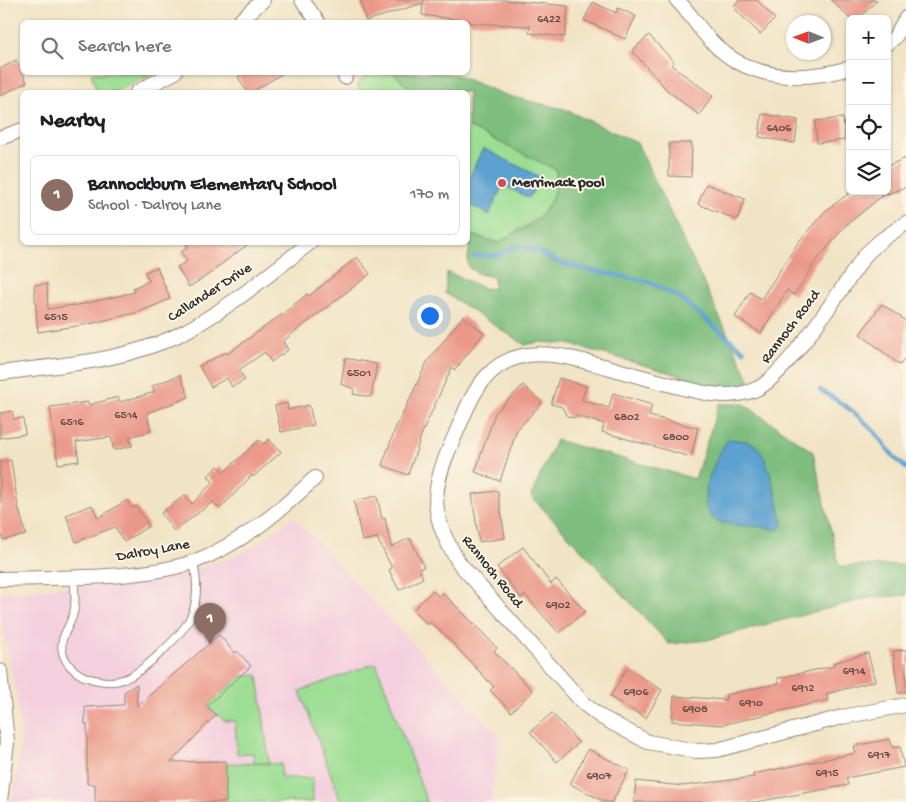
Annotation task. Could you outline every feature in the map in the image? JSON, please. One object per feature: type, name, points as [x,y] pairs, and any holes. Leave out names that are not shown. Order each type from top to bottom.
[{"type":"street","points":[[241,20],[263,0]]},
{"type":"street","points":[[302,0],[317,20]]},
{"type":"street","points":[[678,0],[711,41],[725,54],[751,69],[774,76],[795,78],[825,75],[846,69]]},
{"type":"street","points":[[891,40],[906,18]]},
{"type":"street","points":[[141,90],[169,75]]},
{"type":"street","points":[[0,138],[20,131]]},
{"type":"street","name":"Rannoch Road","points":[[906,223],[880,240],[866,254],[786,364],[765,385],[756,390],[722,396],[697,392],[558,354],[530,354],[501,364],[489,374],[475,392],[440,468],[437,490],[437,520],[445,541],[460,564],[584,704],[615,726],[639,738],[671,748],[697,752],[717,750],[842,717],[906,705]]},
{"type":"street","name":"Callander Drive","points":[[0,373],[98,359],[144,348],[176,336],[227,305],[307,245]]},
{"type":"street","name":"Dalroy Lane","points":[[0,579],[132,573],[193,562],[213,554],[244,536],[292,500],[315,478]]},
{"type":"street","points":[[0,671],[7,742],[0,801]]},
{"type":"lane","points":[[74,576],[74,609],[62,642],[63,655],[72,668],[85,677],[119,681],[136,673],[175,639],[189,620],[197,592],[193,562]]},
{"type":"shaded area","points":[[294,517],[500,737],[491,802],[12,802],[19,758],[20,732],[17,695],[0,618],[0,596],[4,592],[163,580],[234,557],[262,541]]},
{"type":"green space","points":[[92,75],[152,75],[118,90],[96,90]]},
{"type":"green space","points":[[368,75],[395,75],[411,90],[360,90],[357,84]]},
{"type":"green space","points":[[395,75],[456,75],[508,96],[564,109],[637,143],[750,381],[732,387],[721,387],[569,344],[539,342],[525,345],[445,293],[447,272],[484,288],[494,289],[494,277],[479,274],[469,268],[470,239],[473,235],[499,243],[534,222],[550,203],[555,187],[556,170],[470,128],[470,90],[411,90]]},
{"type":"green space","name":"Merrimack pool","points":[[470,128],[556,169],[556,184],[553,197],[540,215],[499,243],[473,235],[470,237]]},
{"type":"green space","points":[[719,404],[744,404],[813,452],[839,566],[906,565],[906,595],[868,598],[707,640],[669,644],[531,496],[556,440],[695,479]]},
{"type":"green space","points":[[376,663],[427,802],[341,802],[300,691]]},
{"type":"green space","points":[[258,675],[269,763],[254,763],[253,753],[237,754],[235,721],[225,721],[207,706],[241,676]]},
{"type":"green space","points":[[226,763],[281,764],[281,778],[313,778],[313,802],[226,802]]},
{"type":"water","name":"Merrimack pool","points":[[483,148],[540,177],[529,198],[503,185],[489,215],[470,205],[470,176]]},
{"type":"water","points":[[728,439],[749,442],[760,450],[768,469],[783,523],[778,530],[724,523],[713,518],[707,509],[705,498],[711,471]]},
{"type":"building","points":[[360,0],[423,0],[424,2],[424,0],[506,0],[568,6],[565,37],[529,33],[530,26],[470,23],[470,20],[422,15],[423,3],[366,20]]},
{"type":"building","points":[[739,0],[757,0],[775,19],[760,34],[733,7]]},
{"type":"building","points":[[831,0],[877,0],[863,15],[846,15]]},
{"type":"building","points":[[593,2],[616,13],[618,8],[636,16],[625,39],[584,20]]},
{"type":"building","points":[[649,35],[674,62],[671,65],[713,96],[699,115],[668,91],[632,51]]},
{"type":"building","points":[[16,60],[20,68],[20,75],[24,75],[27,82],[0,96],[0,69]]},
{"type":"building","points":[[241,75],[280,75],[255,90],[246,90],[238,77]]},
{"type":"building","points":[[762,114],[798,120],[795,143],[759,137]]},
{"type":"building","points":[[843,118],[845,140],[817,143],[815,121]]},
{"type":"building","points":[[669,143],[692,143],[691,177],[669,176]]},
{"type":"building","points":[[906,158],[906,187],[891,193],[891,164]]},
{"type":"building","points":[[706,184],[745,199],[737,220],[698,204]]},
{"type":"building","points":[[847,195],[883,195],[845,226],[812,266],[794,295],[787,290],[761,333],[735,317],[750,292],[761,299],[800,240],[824,212]]},
{"type":"building","points":[[187,245],[247,245],[216,270],[189,287],[177,267],[187,261],[181,252],[188,247]]},
{"type":"building","points":[[357,257],[370,274],[283,341],[288,350],[271,362],[265,352],[239,370],[245,380],[232,387],[227,378],[211,387],[199,366],[226,352],[227,354],[307,294],[309,296]]},
{"type":"building","points":[[157,267],[170,299],[139,312],[89,324],[38,332],[34,285],[47,284],[48,309],[74,306],[135,292],[133,288],[149,281],[145,272]]},
{"type":"building","points":[[882,304],[906,321],[906,356],[900,365],[860,334]]},
{"type":"building","points":[[463,316],[484,333],[455,370],[452,367],[422,433],[408,475],[382,465],[397,424],[427,362]]},
{"type":"building","points":[[345,358],[377,364],[371,397],[353,394],[354,389],[341,384]]},
{"type":"building","points":[[180,375],[189,397],[147,413],[151,431],[129,437],[132,446],[114,450],[111,437],[76,442],[79,461],[58,464],[50,407],[88,402],[88,405],[118,397],[120,402],[155,392],[152,386]]},
{"type":"building","points":[[559,378],[586,386],[582,400],[609,408],[613,393],[652,405],[649,416],[698,428],[691,457],[602,432],[604,424],[576,416],[573,418],[567,416],[562,407],[551,404]]},
{"type":"building","points":[[523,385],[542,403],[517,430],[500,481],[475,472],[495,413]]},
{"type":"building","points":[[287,403],[288,410],[309,405],[314,425],[281,432],[275,406]]},
{"type":"building","points":[[12,411],[14,419],[23,418],[25,434],[0,438],[0,413]]},
{"type":"building","points":[[269,439],[281,452],[253,477],[252,475],[220,509],[213,502],[174,531],[161,513],[185,495],[192,504],[213,482],[208,476],[218,466],[224,472],[259,440],[264,444]]},
{"type":"building","points":[[11,460],[18,506],[26,535],[3,540],[0,529],[0,462]]},
{"type":"building","points":[[498,491],[505,538],[479,542],[472,494]]},
{"type":"building","points":[[377,496],[382,519],[385,518],[391,547],[410,538],[424,567],[419,569],[423,578],[399,590],[389,570],[392,568],[377,538],[362,541],[354,501]]},
{"type":"building","points":[[127,500],[132,508],[136,506],[149,526],[124,542],[115,527],[76,542],[66,515],[92,505],[98,518]]},
{"type":"building","points":[[523,547],[551,584],[556,579],[585,611],[559,633],[525,595],[521,598],[497,567]]},
{"type":"building","points":[[433,590],[439,597],[443,593],[475,625],[497,648],[494,651],[533,691],[511,712],[490,690],[494,687],[445,635],[430,622],[428,625],[413,610]]},
{"type":"building","points":[[219,635],[235,653],[237,651],[251,666],[207,706],[216,715],[171,762],[226,761],[226,802],[95,802],[95,784],[87,784],[87,724],[85,724],[85,707],[124,705],[124,692],[137,684],[137,706]]},
{"type":"building","points":[[906,650],[906,692],[898,693],[893,651]]},
{"type":"building","points":[[868,653],[875,681],[826,694],[828,700],[721,725],[672,721],[674,696],[726,700],[725,695],[779,683],[778,678],[834,666],[833,663]]},
{"type":"building","points":[[627,668],[662,690],[646,718],[610,697]]},
{"type":"building","points":[[552,713],[579,743],[557,762],[530,732]]},
{"type":"building","points":[[890,739],[893,748],[900,747],[904,767],[846,778],[848,785],[756,802],[634,802],[636,781],[683,786],[754,777],[753,774],[856,753],[854,746]]},
{"type":"building","points":[[588,749],[629,770],[612,802],[605,802],[570,784]]},
{"type":"waterway","points":[[474,256],[499,255],[513,247],[522,247],[538,251],[555,261],[584,269],[647,281],[680,298],[744,351]]},
{"type":"waterway","points":[[820,390],[861,418],[906,468]]},
{"type":"place","name":"Merrimack pool","points":[[502,183]]},
{"type":"place","name":"Bannockburn Elementary School","points":[[210,644]]}]
